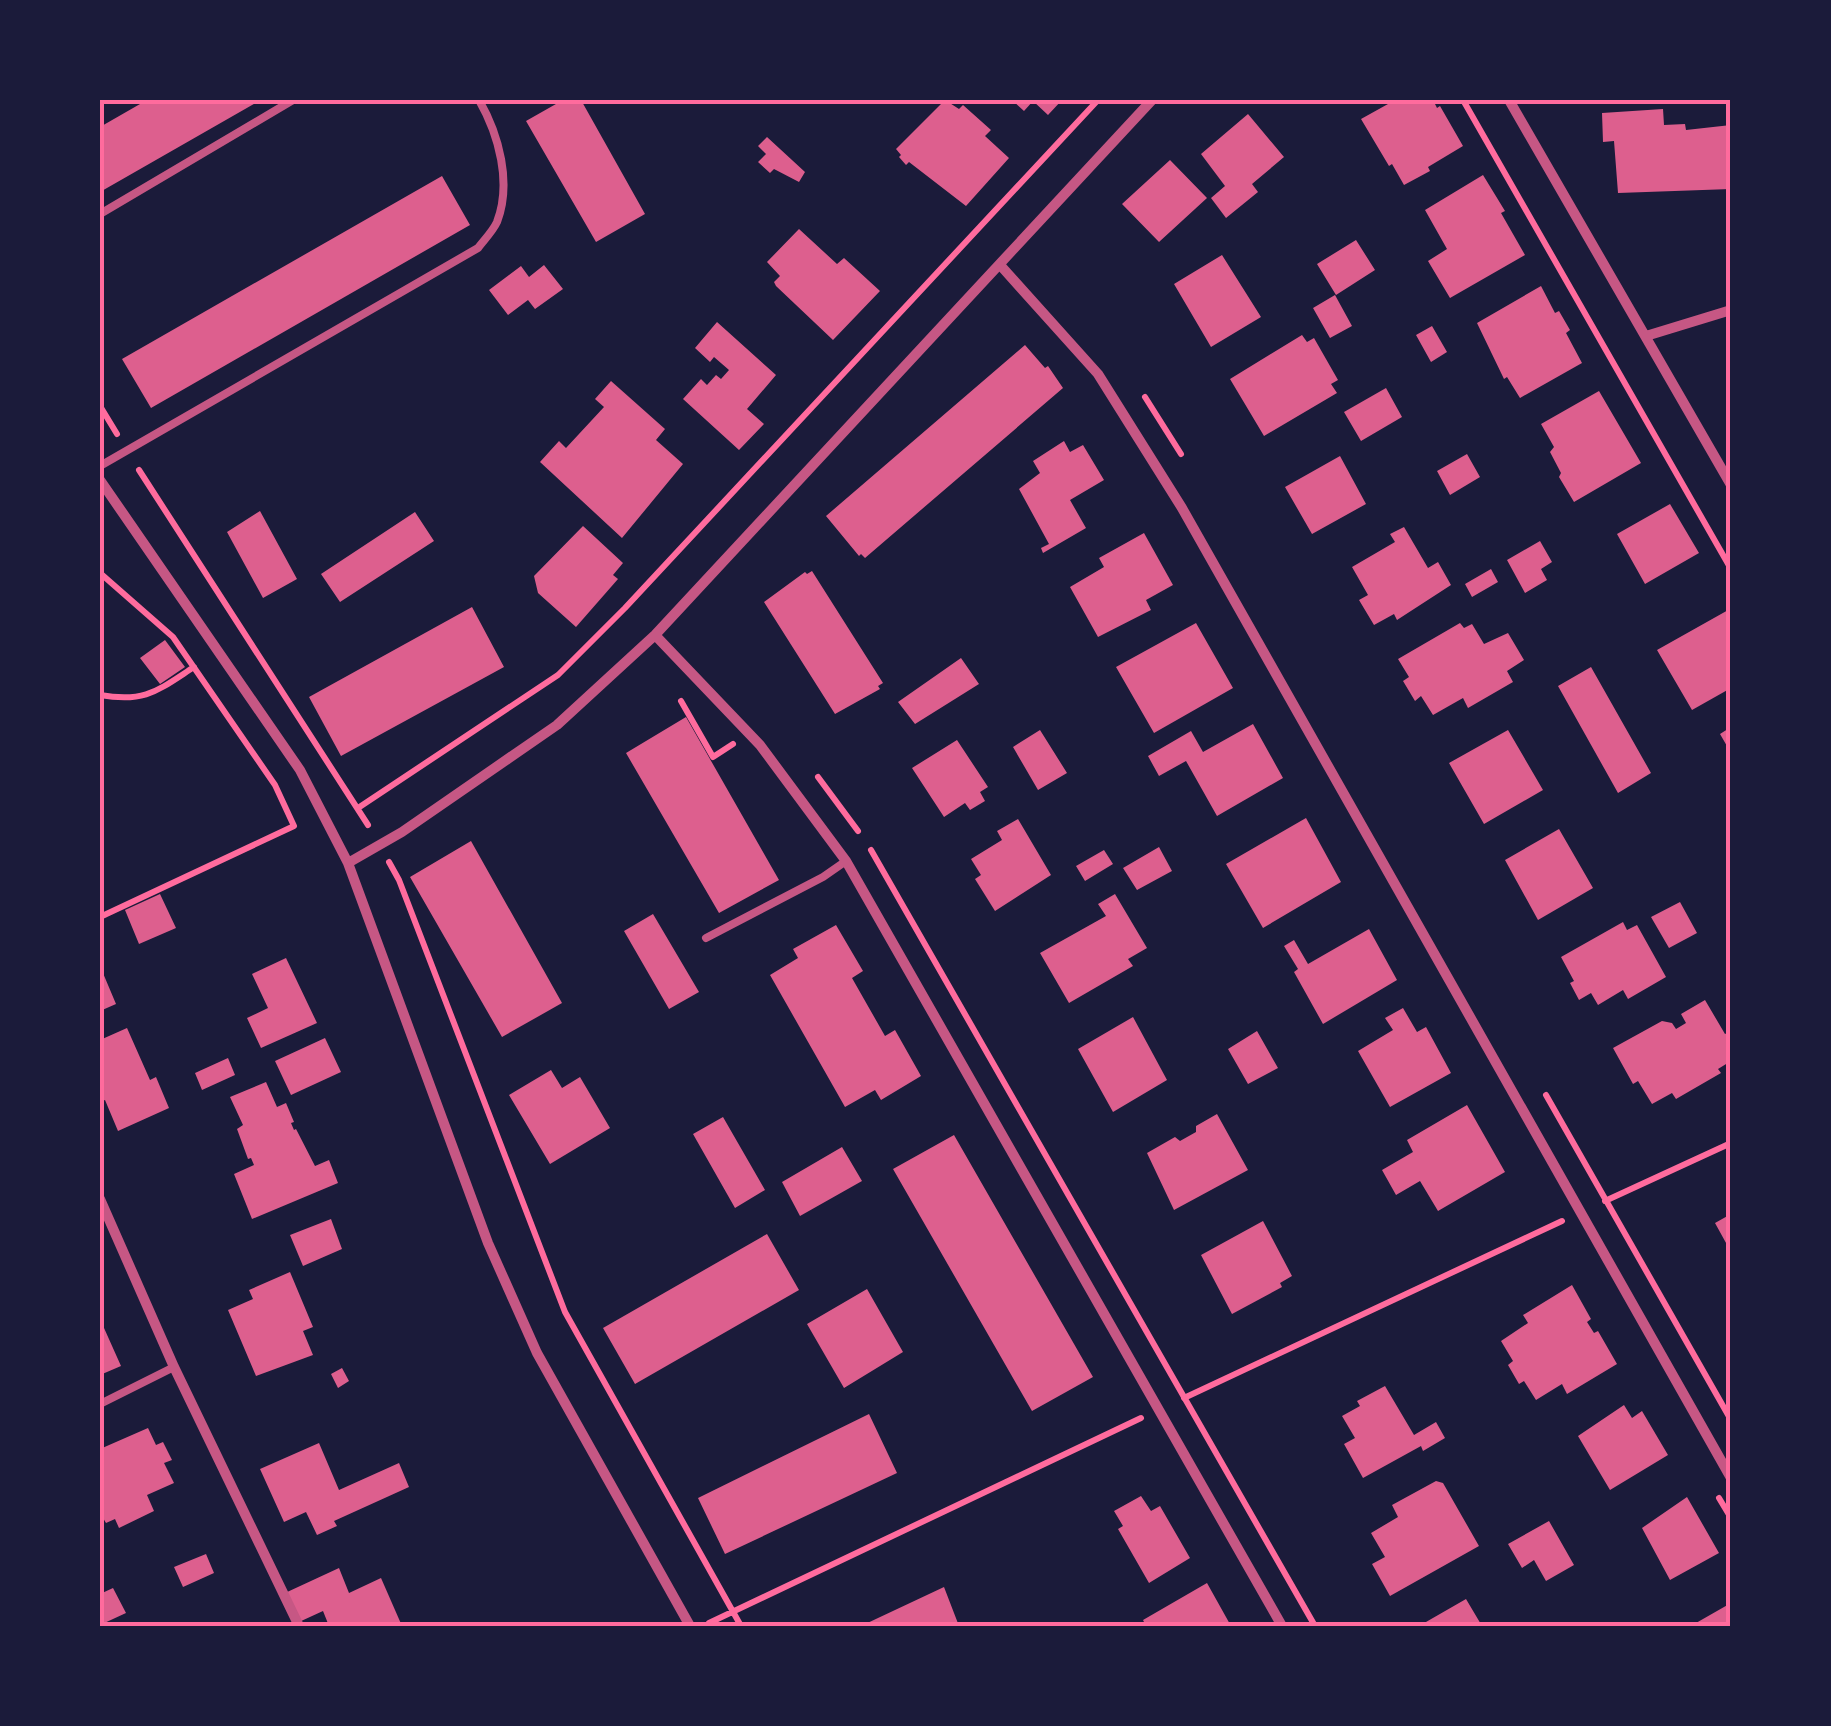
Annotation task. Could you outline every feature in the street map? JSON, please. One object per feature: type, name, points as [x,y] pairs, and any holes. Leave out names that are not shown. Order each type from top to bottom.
[{"type":"street","points":[[348,863],[557,725],[655,635],[1152,100]]},
{"type":"street","points":[[1509,100],[1731,485]]},
{"type":"street","points":[[1001,266],[1098,374],[1182,508],[1731,1478]]},
{"type":"street","points":[[1646,336],[1731,310]]},
{"type":"street","points":[[100,480],[300,770],[348,863],[488,1242],[537,1353],[690,1626]]},
{"type":"street","points":[[655,635],[760,745],[846,861],[1282,1626]]},
{"type":"street","points":[[100,1198],[174,1366],[298,1626]]},
{"type":"lane","points":[[100,214],[293,100]]},
{"type":"lane","points":[[100,466],[478,248],[496,225],[503,199],[502,157],[479,100]]},
{"type":"lane","points":[[706,938],[846,861]]},
{"type":"lane","points":[[100,1404],[174,1366]]},
{"type":"path","points":[[358,808],[558,675],[1098,100]]},
{"type":"path","points":[[1463,100],[1731,569]]},
{"type":"path","points":[[1140,391],[1190,470]]},
{"type":"path","points":[[100,406],[186,548],[358,808],[399,880],[566,1312],[741,1626]]},
{"type":"path","points":[[100,573],[173,637],[275,785],[294,826],[100,917]]},
{"type":"path","points":[[100,695],[128,700],[151,695],[194,666]]},
{"type":"path","points":[[807,765],[833,794],[884,869],[1315,1626]]},
{"type":"path","points":[[1538,1082],[1731,1420]]},
{"type":"path","points":[[702,1626],[1731,1143]]},
{"type":"path","points":[[1552,1204],[1571,1238]]},
{"type":"path","points":[[1712,1485],[1731,1518]]},
{"type":"building","points":[[147,100],[261,100],[100,192],[100,127]]},
{"type":"building","points":[[563,100],[581,100],[645,214],[596,242],[526,121]]},
{"type":"building","points":[[945,100],[959,109],[963,105],[991,130],[985,136],[1009,158],[966,206],[909,162],[906,165],[896,149]]},
{"type":"building","points":[[1012,100],[1062,100],[1048,115],[1033,101],[1024,111]]},
{"type":"building","points":[[1386,100],[1433,100],[1463,146],[1404,185],[1361,119],[1388,104]]},
{"type":"building","points":[[1663,109],[1664,125],[1685,124],[1686,130],[1731,125],[1731,189],[1618,193],[1614,141],[1603,142],[1602,113]]},
{"type":"building","points":[[1248,114],[1284,157],[1252,184],[1258,192],[1226,218],[1211,198],[1225,186],[1201,154]]},
{"type":"building","points":[[767,137],[805,172],[799,182],[774,169],[770,173],[758,162],[766,154],[758,146]]},
{"type":"building","points":[[1170,160],[1207,198],[1159,242],[1122,204]]},
{"type":"building","points":[[1483,175],[1525,255],[1450,298],[1428,261],[1447,249],[1425,210]]},
{"type":"building","points":[[442,176],[470,225],[151,408],[122,359]]},
{"type":"building","points":[[799,229],[837,264],[844,258],[880,291],[833,340],[776,286],[774,282],[780,276],[767,262]]},
{"type":"building","points":[[1356,240],[1375,270],[1336,295],[1317,264]]},
{"type":"building","points":[[1222,255],[1261,317],[1211,347],[1174,284]]},
{"type":"building","points":[[544,265],[563,289],[535,309],[528,300],[508,315],[489,290],[521,266],[529,277]]},
{"type":"building","points":[[1541,286],[1555,313],[1559,311],[1570,330],[1566,333],[1582,363],[1520,398],[1507,377],[1504,379],[1477,323]]},
{"type":"building","points":[[1335,295],[1352,326],[1330,338],[1313,308]]},
{"type":"building","points":[[717,322],[776,375],[747,409],[764,424],[739,450],[683,399],[701,379],[707,385],[716,375],[721,379],[729,370],[714,357],[710,362],[695,348]]},
{"type":"building","points":[[1432,326],[1447,352],[1431,362],[1416,335]]},
{"type":"building","points":[[1302,335],[1307,342],[1314,338],[1338,380],[1331,384],[1337,393],[1264,436],[1230,379]]},
{"type":"building","points":[[1025,345],[1045,368],[1048,366],[1063,388],[865,558],[859,556],[826,516]]},
{"type":"building","points":[[611,381],[665,429],[656,440],[683,464],[622,538],[540,462],[559,441],[566,448],[604,407],[595,399]]},
{"type":"building","points":[[1386,388],[1402,417],[1361,441],[1344,412]]},
{"type":"building","points":[[1599,391],[1641,463],[1574,502],[1559,477],[1561,473],[1550,452],[1554,447],[1541,424]]},
{"type":"building","points":[[1064,441],[1070,452],[1083,445],[1104,480],[1070,500],[1086,528],[1043,553],[1041,548],[1049,544],[1019,489],[1040,473],[1033,461]]},
{"type":"building","points":[[1467,454],[1480,477],[1450,495],[1437,471]]},
{"type":"building","points":[[1340,456],[1366,504],[1312,534],[1285,487]]},
{"type":"building","points":[[1670,504],[1699,553],[1645,584],[1617,534]]},
{"type":"building","points":[[260,511],[297,579],[263,598],[227,532]]},
{"type":"building","points":[[415,512],[434,541],[340,602],[321,574]]},
{"type":"building","points":[[583,526],[623,563],[613,575],[618,579],[576,627],[538,593],[534,576]]},
{"type":"building","points":[[1404,527],[1428,568],[1438,562],[1451,585],[1397,620],[1394,614],[1374,625],[1359,600],[1368,595],[1352,567],[1395,542],[1390,534]]},
{"type":"building","points":[[1144,533],[1173,585],[1146,600],[1151,610],[1098,637],[1070,587],[1104,567],[1099,558]]},
{"type":"building","points":[[1540,541],[1552,562],[1541,569],[1547,580],[1525,593],[1507,560]]},
{"type":"building","points":[[1491,569],[1498,582],[1472,597],[1465,584]]},
{"type":"building","points":[[812,571],[883,683],[878,686],[880,689],[835,714],[764,602]]},
{"type":"building","points":[[472,607],[504,667],[341,756],[309,697]]},
{"type":"building","points":[[1730,609],[1731,688],[1692,710],[1657,650]]},
{"type":"building","points":[[1196,623],[1233,688],[1154,733],[1116,667]]},
{"type":"building","points":[[1460,623],[1464,628],[1472,624],[1484,644],[1508,633],[1524,660],[1507,671],[1513,682],[1468,708],[1463,698],[1433,715],[1421,696],[1415,701],[1403,681],[1409,677],[1398,659]]},
{"type":"building","points":[[165,640],[185,667],[160,684],[140,658]]},
{"type":"building","points":[[961,658],[979,684],[915,724],[898,702]]},
{"type":"building","points":[[1591,667],[1651,773],[1618,793],[1558,686]]},
{"type":"building","points":[[686,717],[779,880],[719,913],[626,753]]},
{"type":"building","points":[[1253,724],[1283,778],[1217,816],[1186,761],[1159,776],[1148,756],[1191,731],[1203,752]]},
{"type":"building","points":[[1731,727],[1731,753],[1720,734]]},
{"type":"building","points":[[1040,730],[1067,773],[1038,790],[1013,747]]},
{"type":"building","points":[[1508,730],[1543,790],[1484,824],[1449,763]]},
{"type":"building","points":[[957,740],[988,787],[980,792],[985,801],[970,810],[965,803],[944,817],[912,768]]},
{"type":"building","points":[[1306,818],[1341,882],[1263,928],[1226,864]]},
{"type":"building","points":[[1018,819],[1051,875],[995,911],[975,879],[981,875],[971,859],[1002,840],[997,831]]},
{"type":"building","points":[[1559,829],[1593,888],[1538,920],[1505,860]]},
{"type":"building","points":[[471,841],[562,1003],[502,1037],[410,877]]},
{"type":"building","points":[[1159,847],[1172,871],[1137,890],[1123,868]]},
{"type":"building","points":[[1104,850],[1113,864],[1085,881],[1076,866]]},
{"type":"building","points":[[160,894],[176,928],[139,944],[125,910]]},
{"type":"building","points":[[1115,894],[1147,948],[1128,959],[1133,966],[1069,1003],[1040,953],[1106,916],[1098,904]]},
{"type":"building","points":[[1680,902],[1697,933],[1669,948],[1651,917]]},
{"type":"building","points":[[653,914],[699,992],[669,1009],[624,931]]},
{"type":"building","points":[[1623,922],[1627,930],[1637,925],[1666,977],[1628,999],[1623,990],[1598,1005],[1591,993],[1579,1000],[1561,957]]},
{"type":"building","points":[[836,925],[863,971],[852,978],[885,1036],[895,1030],[921,1076],[881,1100],[875,1090],[845,1107],[770,975],[798,958],[793,949]]},
{"type":"building","points":[[1369,929],[1397,980],[1323,1024],[1284,946],[1294,940],[1308,964]]},
{"type":"building","points":[[286,958],[317,1023],[261,1048],[247,1018],[268,1008],[252,974]]},
{"type":"building","points":[[100,966],[116,1004],[100,1011]]},
{"type":"building","points":[[1705,1000],[1725,1034],[1731,1031],[1731,1061],[1718,1069],[1721,1073],[1676,1099],[1672,1093],[1652,1104],[1638,1081],[1633,1084],[1613,1048],[1662,1021],[1672,1023],[1676,1029],[1686,1023],[1681,1014]]},
{"type":"building","points":[[1403,1008],[1417,1032],[1426,1027],[1451,1073],[1390,1107],[1358,1051],[1393,1030],[1385,1018]]},
{"type":"building","points":[[1133,1017],[1167,1080],[1113,1112],[1078,1049]]},
{"type":"building","points":[[127,1028],[150,1080],[156,1077],[169,1108],[118,1131],[105,1100],[100,1102],[100,1040]]},
{"type":"building","points":[[1257,1031],[1278,1068],[1248,1084],[1228,1049]]},
{"type":"building","points":[[325,1038],[341,1072],[291,1095],[275,1061]]},
{"type":"building","points":[[228,1058],[235,1075],[202,1090],[195,1073]]},
{"type":"building","points":[[551,1070],[562,1088],[580,1077],[610,1128],[550,1164],[509,1095]]},
{"type":"building","points":[[266,1082],[277,1107],[286,1103],[294,1130],[315,1166],[329,1160],[338,1183],[252,1219],[234,1174],[254,1165],[237,1129],[243,1125],[230,1097]]},
{"type":"building","points":[[1467,1105],[1505,1172],[1438,1211],[1420,1181],[1396,1195],[1382,1170],[1413,1152],[1407,1140]]},
{"type":"building","points":[[1217,1114],[1248,1170],[1174,1210],[1147,1153],[1175,1137],[1180,1141]]},
{"type":"building","points":[[723,1117],[765,1190],[735,1208],[693,1134]]},
{"type":"building","points":[[954,1135],[1093,1377],[1032,1411],[893,1169]]},
{"type":"building","points":[[842,1147],[862,1181],[800,1216],[782,1182]]},
{"type":"building","points":[[1731,1214],[1731,1252],[1715,1223]]},
{"type":"building","points":[[331,1219],[342,1249],[303,1266],[290,1235]]},
{"type":"building","points":[[1263,1221],[1292,1276],[1280,1283],[1282,1287],[1232,1314],[1201,1255]]},
{"type":"building","points":[[767,1234],[799,1290],[635,1384],[603,1328]]},
{"type":"building","points":[[290,1272],[313,1327],[303,1331],[313,1355],[256,1376],[228,1310],[253,1299],[249,1290]]},
{"type":"building","points":[[1572,1285],[1591,1319],[1587,1322],[1594,1333],[1598,1331],[1617,1364],[1567,1394],[1562,1384],[1536,1400],[1524,1381],[1519,1384],[1508,1365],[1513,1361],[1501,1341],[1528,1323],[1523,1315]]},
{"type":"building","points":[[867,1289],[903,1352],[844,1388],[807,1324]]},
{"type":"building","points":[[100,1319],[121,1366],[100,1375]]},
{"type":"building","points":[[342,1368],[349,1381],[338,1388],[331,1374]]},
{"type":"building","points":[[1385,1386],[1414,1435],[1436,1422],[1445,1438],[1423,1451],[1421,1446],[1363,1478],[1344,1444],[1355,1438],[1342,1416],[1360,1406],[1357,1401]]},
{"type":"building","points":[[1624,1405],[1632,1418],[1642,1411],[1668,1455],[1610,1490],[1578,1436]]},
{"type":"building","points":[[869,1414],[897,1473],[725,1554],[698,1498]]},
{"type":"building","points":[[148,1428],[156,1445],[163,1442],[172,1460],[164,1463],[174,1483],[147,1495],[154,1511],[119,1528],[115,1519],[106,1523],[100,1513],[100,1449]]},
{"type":"building","points":[[319,1443],[339,1490],[399,1463],[409,1487],[334,1521],[337,1526],[317,1535],[306,1512],[284,1522],[260,1469]]},
{"type":"building","points":[[1436,1481],[1443,1483],[1479,1546],[1390,1596],[1372,1564],[1385,1557],[1371,1533],[1398,1517],[1392,1505]]},
{"type":"building","points":[[1141,1496],[1151,1511],[1160,1506],[1190,1558],[1149,1583],[1118,1529],[1123,1526],[1114,1511]]},
{"type":"building","points":[[1687,1497],[1719,1553],[1670,1580],[1642,1528]]},
{"type":"building","points":[[1549,1521],[1574,1565],[1546,1581],[1534,1560],[1522,1568],[1508,1544]]},
{"type":"building","points":[[206,1554],[214,1573],[183,1587],[174,1567]]},
{"type":"building","points":[[339,1568],[349,1593],[381,1578],[402,1626],[329,1626],[323,1611],[299,1622],[285,1593]]},
{"type":"building","points":[[1207,1583],[1231,1626],[1146,1626],[1143,1620]]},
{"type":"building","points":[[944,1587],[959,1626],[861,1626]]},
{"type":"building","points":[[113,1588],[126,1613],[100,1625],[100,1594]]},
{"type":"building","points":[[1466,1599],[1482,1626],[1419,1626]]},
{"type":"building","points":[[1731,1603],[1731,1626],[1696,1623]]}]
